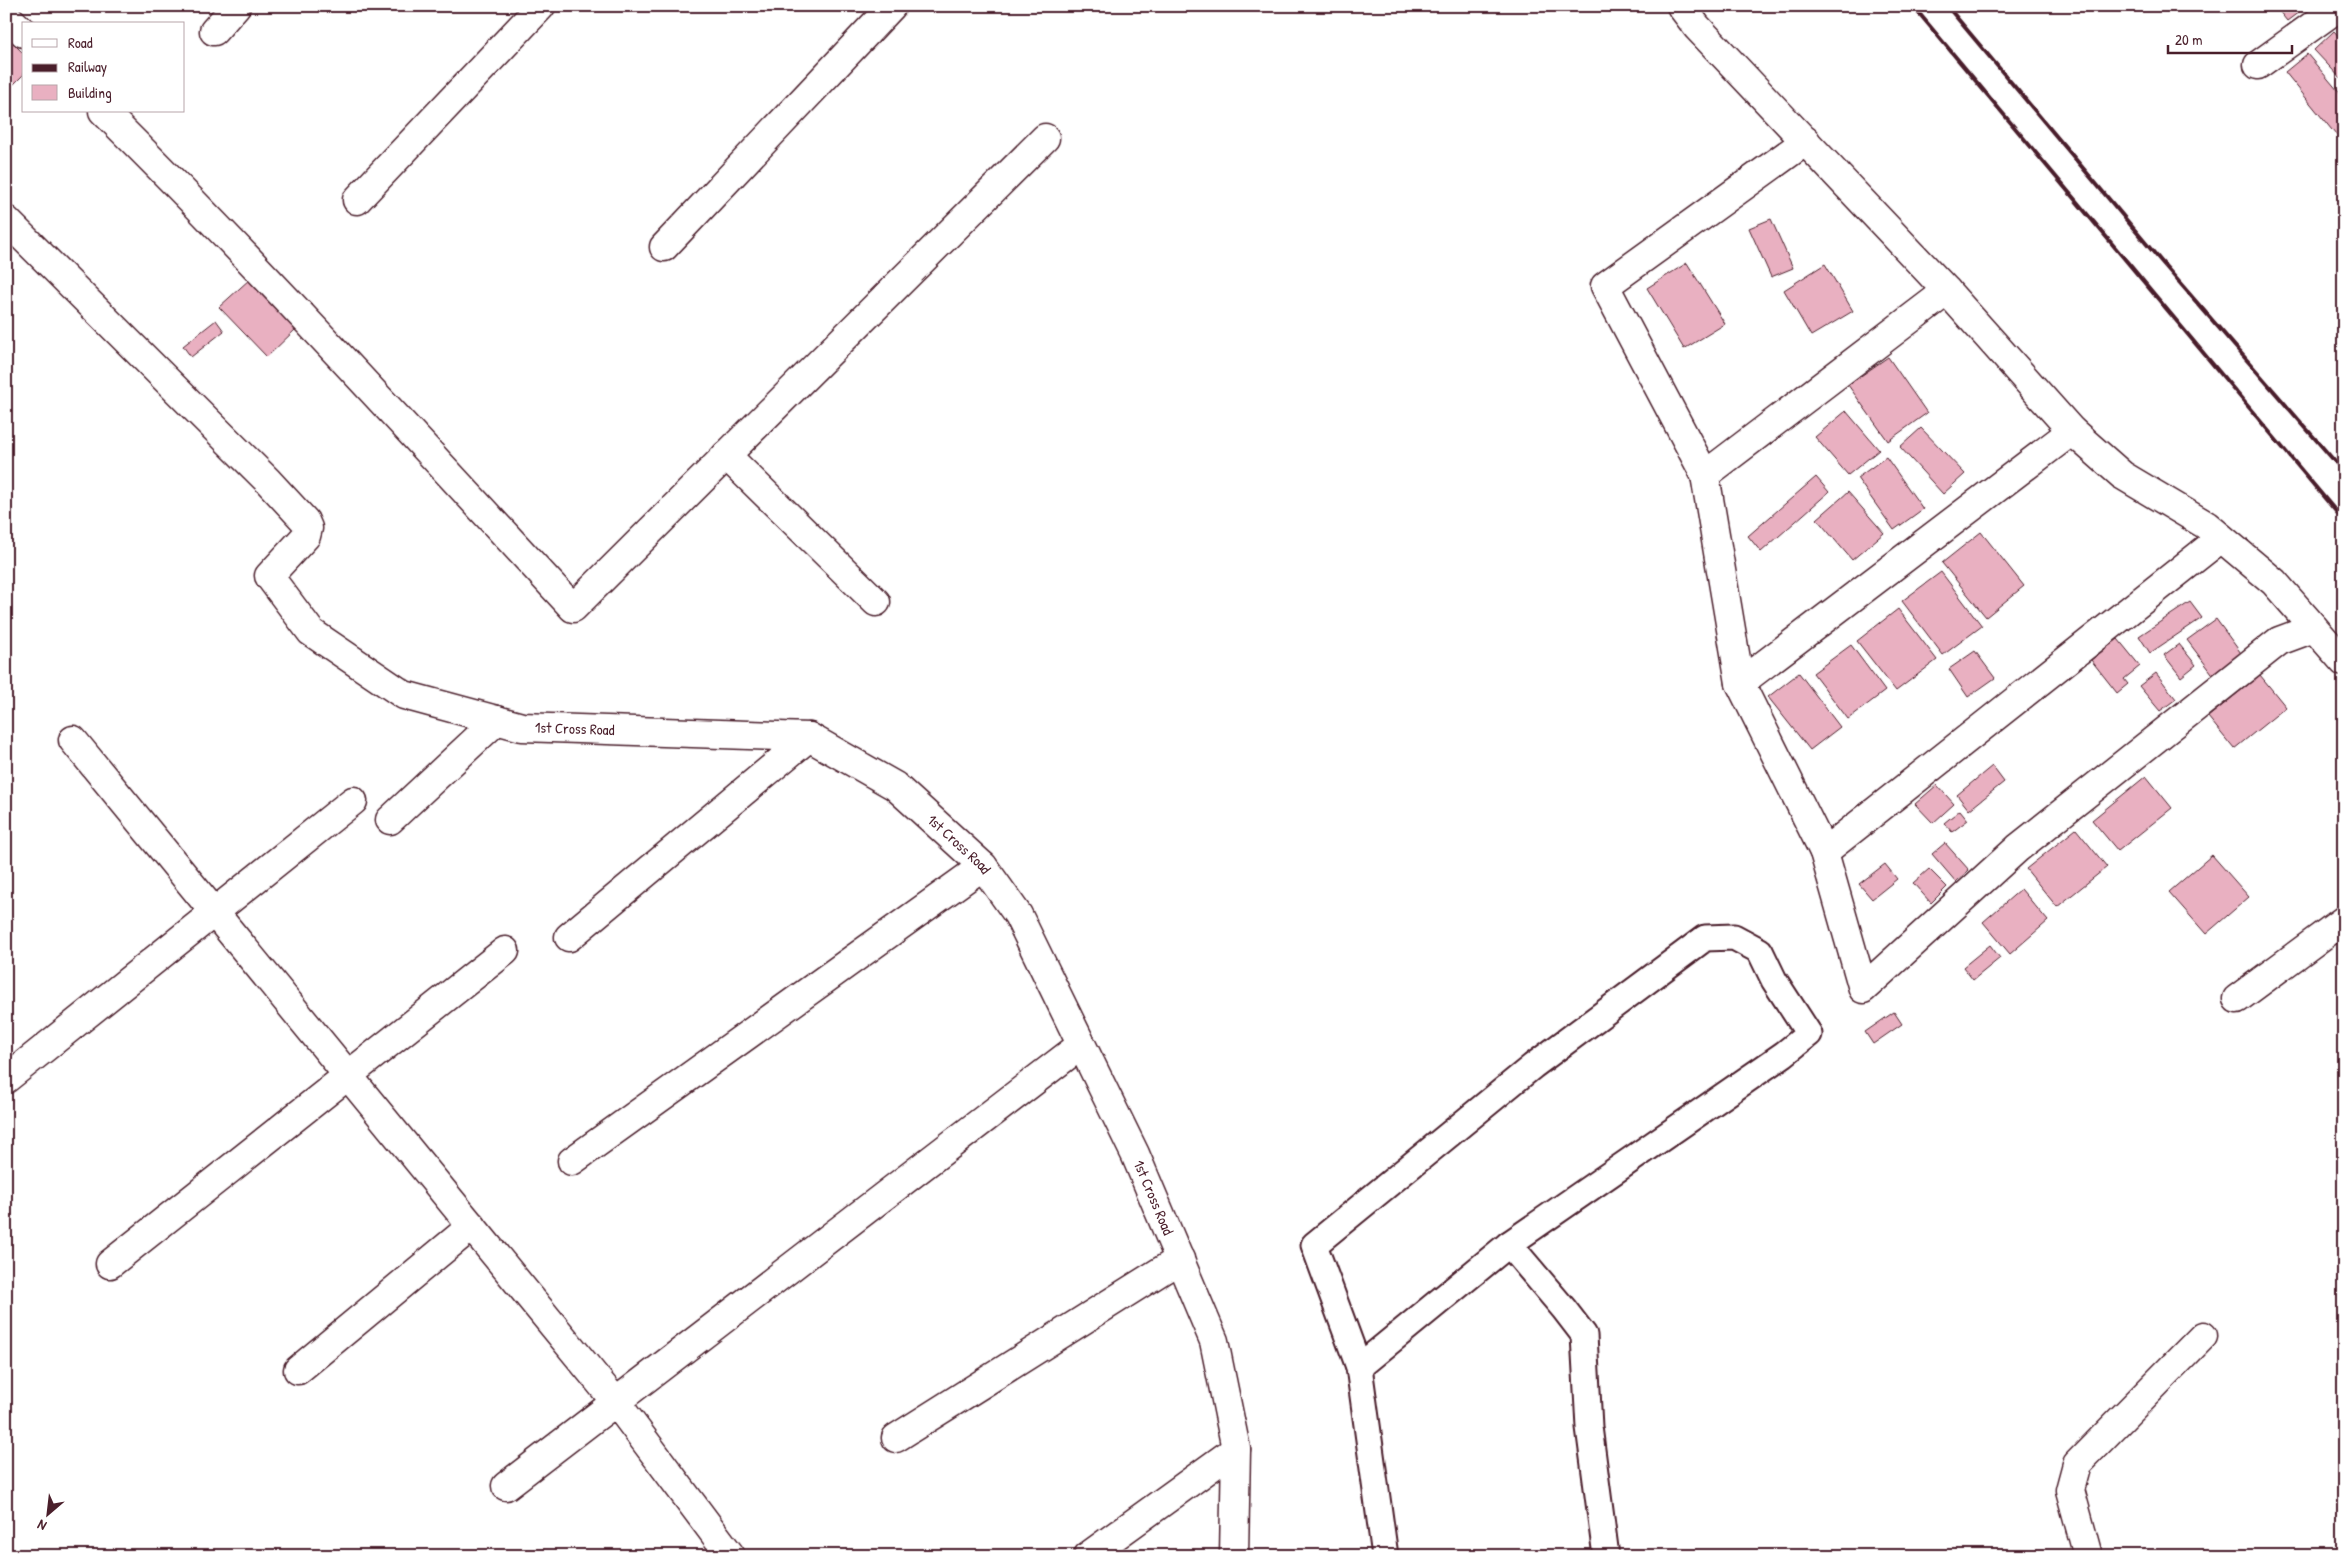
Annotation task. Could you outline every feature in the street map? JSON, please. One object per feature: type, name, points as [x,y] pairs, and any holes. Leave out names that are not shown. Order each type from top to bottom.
[{"type":"street","points":[[214,31],[236,6]]},
{"type":"street","points":[[357,200],[542,6]]},
{"type":"street","points":[[664,247],[892,6]]},
{"type":"street","points":[[1681,6],[1697,27],[1947,291],[2072,431],[2122,475],[2206,525],[2274,582],[2344,662]]},
{"type":"street","points":[[2258,65],[2340,6]]},
{"type":"street","points":[[6,16],[22,31]]},
{"type":"street","points":[[104,112],[149,156],[351,368],[573,608],[1045,138]]},
{"type":"street","points":[[1806,141],[1605,286],[1705,476],[1740,683],[1824,852],[1863,989],[2018,848],[2279,641],[2314,628]]},
{"type":"street","name":"1st Cross Road","points":[[6,220],[306,521],[308,528],[306,536],[270,576],[311,632],[404,695],[522,727],[809,737],[895,786],[983,866],[1018,915],[1135,1154],[1214,1341],[1236,1449],[1234,1556]]},
{"type":"street","points":[[1705,476],[1947,291]]},
{"type":"street","points":[[1740,683],[2072,431]]},
{"type":"street","points":[[726,455],[876,602]]},
{"type":"street","points":[[1824,852],[2221,538]]},
{"type":"street","points":[[390,820],[497,720]]},
{"type":"street","points":[[568,937],[809,737]]},
{"type":"street","points":[[73,740],[615,1400],[730,1556]]},
{"type":"street","points":[[6,1079],[353,801]]},
{"type":"street","points":[[572,1162],[983,866]]},
{"type":"street","points":[[2237,999],[2344,920]]},
{"type":"street","points":[[110,1264],[505,951]]},
{"type":"street","points":[[506,1486],[615,1400],[1081,1045]]},
{"type":"street","points":[[298,1370],[472,1226]]},
{"type":"street","points":[[896,1438],[1180,1259]]},
{"type":"street","points":[[2088,1556],[2070,1490],[2076,1464],[2203,1336]]},
{"type":"street","points":[[1088,1556],[1236,1449]]},
{"type":"lane","points":[[1359,1367],[1509,1244],[1784,1054],[1809,1034],[1774,980],[1760,951],[1734,937],[1705,938],[1532,1066],[1314,1245],[1359,1367],[1385,1556]]},
{"type":"lane","points":[[1509,1244],[1584,1335],[1589,1427],[1606,1556]]},
{"type":"building","points":[[2275,6],[2307,6],[2287,21]]},
{"type":"building","points":[[2334,31],[2344,42],[2344,82],[2314,50]]},
{"type":"building","points":[[6,36],[22,52],[22,76],[7,91]]},
{"type":"building","points":[[2307,54],[2344,98],[2344,128],[2336,135],[2285,72]]},
{"type":"building","points":[[1771,219],[1793,268],[1771,277],[1749,228]]},
{"type":"building","points":[[1687,263],[1725,324],[1684,349],[1647,288]]},
{"type":"building","points":[[1825,264],[1853,311],[1811,336],[1784,290]]},
{"type":"building","points":[[250,279],[297,328],[267,357],[219,307]]},
{"type":"building","points":[[216,320],[224,331],[191,357],[183,346]]},
{"type":"building","points":[[1888,357],[1927,413],[1888,441],[1848,385]]},
{"type":"building","points":[[1846,411],[1879,450],[1848,475],[1815,437]]},
{"type":"building","points":[[1921,428],[1965,474],[1943,494],[1900,447]]},
{"type":"building","points":[[1886,457],[1923,509],[1894,530],[1857,478]]},
{"type":"building","points":[[1816,477],[1829,492],[1761,552],[1748,536]]},
{"type":"building","points":[[1848,492],[1884,533],[1852,560],[1817,519]]},
{"type":"building","points":[[1981,532],[2024,586],[1986,617],[1942,563]]},
{"type":"building","points":[[1941,572],[1982,626],[1943,655],[1902,601]]},
{"type":"building","points":[[2190,602],[2202,618],[2150,653],[2139,636]]},
{"type":"building","points":[[1898,609],[1937,660],[1896,691],[1857,641]]},
{"type":"building","points":[[2216,619],[2246,660],[2218,681],[2187,640]]},
{"type":"building","points":[[2118,639],[2140,666],[2124,679],[2128,684],[2117,693],[2091,660]]},
{"type":"building","points":[[2179,644],[2196,665],[2181,677],[2164,655]]},
{"type":"building","points":[[1851,645],[1885,691],[1848,719],[1813,673]]},
{"type":"building","points":[[1975,651],[1995,678],[1968,697],[1949,669]]},
{"type":"building","points":[[1799,673],[1840,727],[1810,750],[1768,697]]},
{"type":"building","points":[[2156,673],[2176,699],[2160,711],[2139,686]]},
{"type":"building","points":[[2260,675],[2286,707],[2234,749],[2208,717]]},
{"type":"building","points":[[1992,766],[2004,782],[1969,810],[1957,795]]},
{"type":"building","points":[[2146,776],[2172,808],[2118,851],[2092,820]]},
{"type":"building","points":[[1937,785],[1954,804],[1933,823],[1915,804]]},
{"type":"building","points":[[1960,810],[1968,820],[1952,832],[1944,823]]},
{"type":"building","points":[[2076,829],[2107,867],[2057,907],[2026,869]]},
{"type":"building","points":[[1945,843],[1969,870],[1956,882],[1932,854]]},
{"type":"building","points":[[2212,855],[2249,897],[2206,934],[2169,892]]},
{"type":"building","points":[[1885,864],[1897,879],[1872,899],[1859,884]]},
{"type":"building","points":[[1929,869],[1947,887],[1931,903],[1913,883]]},
{"type":"building","points":[[2021,889],[2048,921],[2010,954],[1983,922]]},
{"type":"building","points":[[1990,945],[2000,958],[1973,980],[1963,967]]},
{"type":"building","points":[[1894,1012],[1902,1024],[1873,1044],[1865,1032]]},
{"type":"railway","points":[[1913,6],[2344,521]]},
{"type":"railway","points":[[1947,6],[2160,260],[2344,472]]}]
